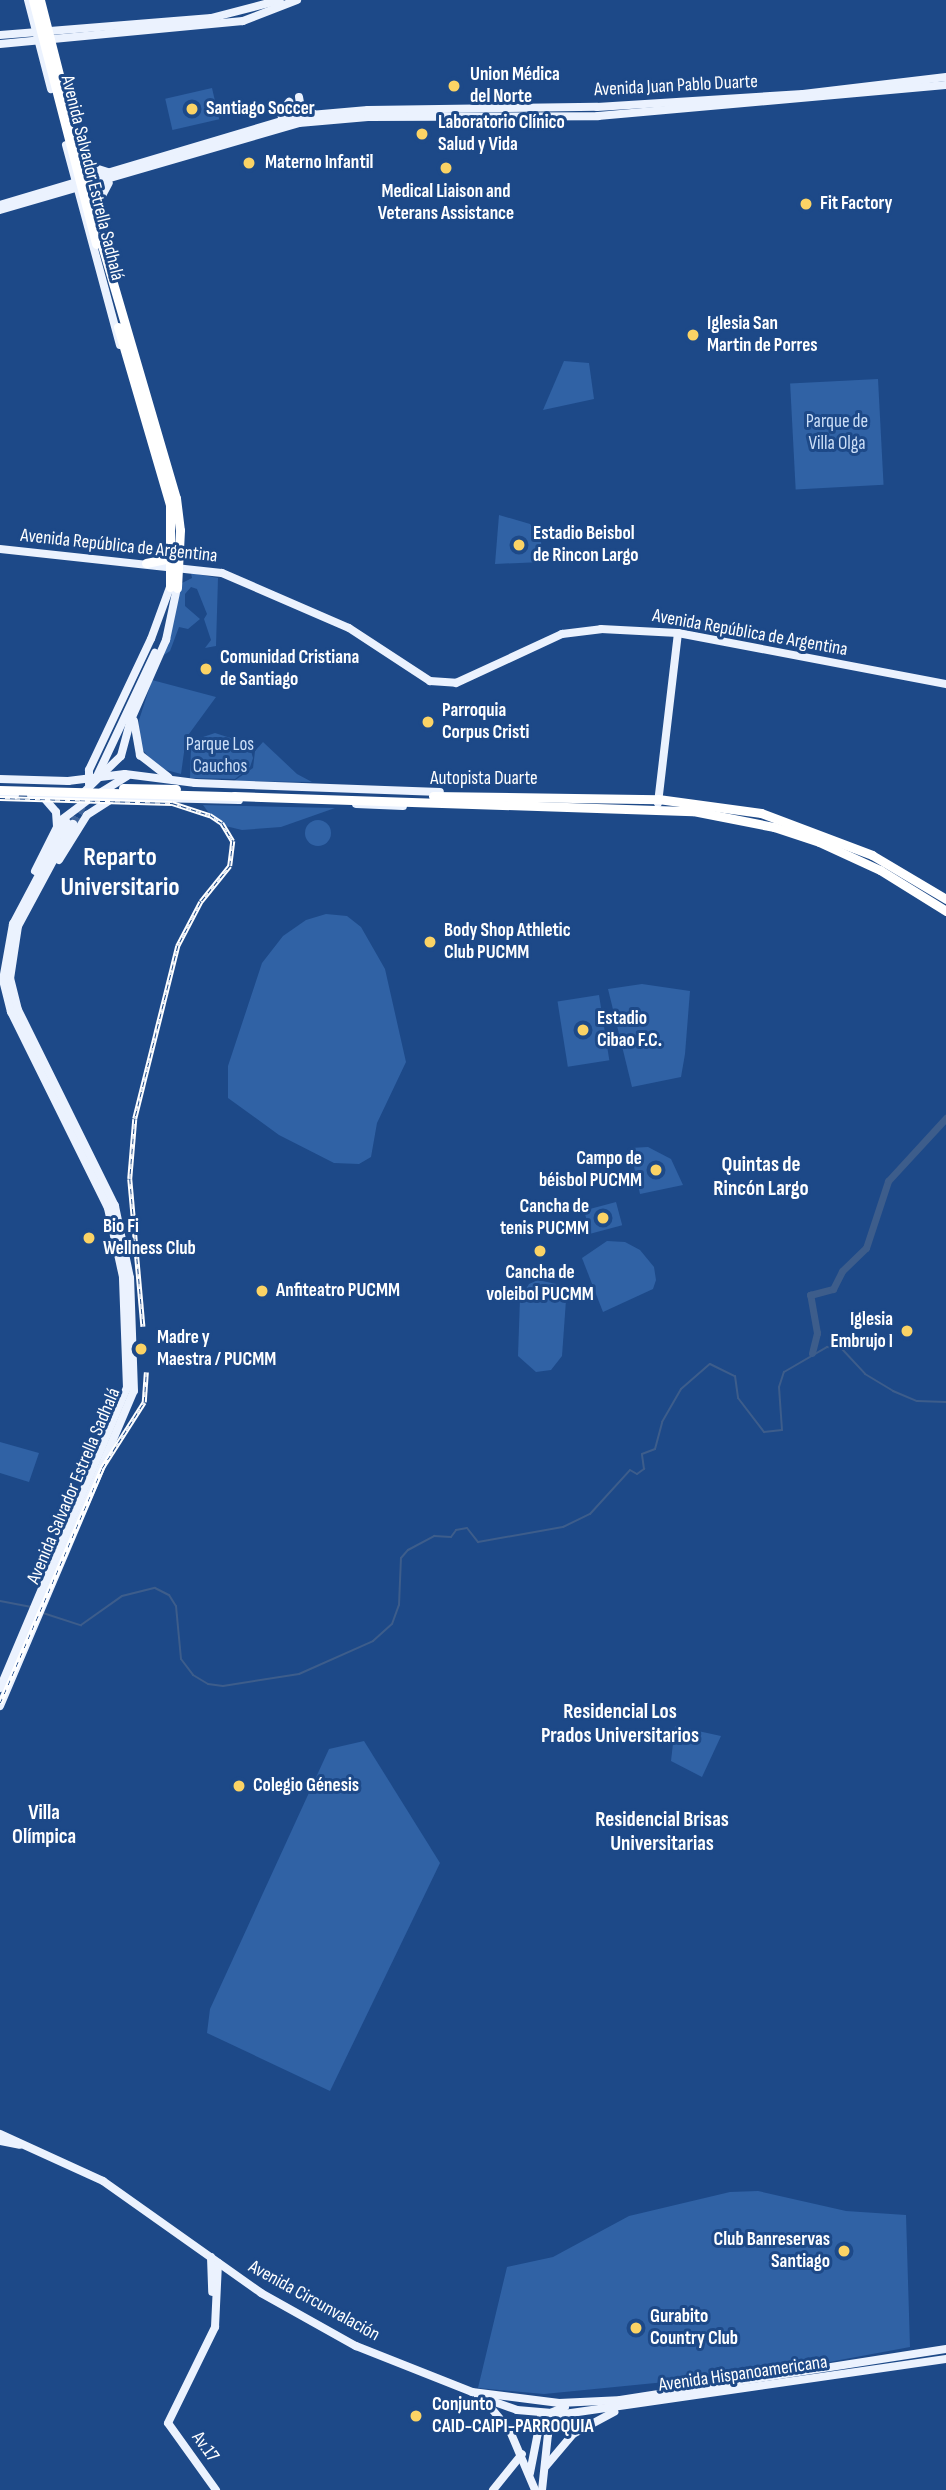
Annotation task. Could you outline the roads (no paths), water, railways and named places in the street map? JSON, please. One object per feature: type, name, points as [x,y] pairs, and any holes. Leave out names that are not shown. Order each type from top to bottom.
[{"type":"highway","name":"Avenida Salvador Estrella Sadhalá","points":[[31,0],[156,452],[172,522],[176,566]]},
{"type":"highway","name":"Avenida Salvador Estrella Sadhalá","points":[[42,0],[99,243]]},
{"type":"highway","name":"Avenida Salvador Estrella Sadhalá","points":[[131,361],[176,498],[176,566],[173,588]]},
{"type":"highway","points":[[146,563],[167,557],[172,522]]},
{"type":"highway","name":"Autopista Duarte","points":[[0,785],[451,803],[657,803],[760,824],[820,842],[897,880],[907,891],[946,911]]},
{"type":"highway","name":"Autopista Duarte","points":[[0,792],[481,796],[726,806],[792,822],[872,855],[946,899]]},
{"type":"main road","name":"Avenida Salvador Estrella Sadhalá","points":[[31,0],[37,36],[82,211],[131,361]]},
{"type":"main road","name":"Avenida Salvador Estrella Sadhalá","points":[[42,0],[91,183],[131,361]]},
{"type":"main road","points":[[179,24],[239,13],[280,0]]},
{"type":"main road","points":[[0,44],[52,34],[243,21],[297,0]]},
{"type":"main road","points":[[0,36],[37,36]]},
{"type":"main road","name":"Avenida Juan Pablo Duarte","points":[[0,210],[283,123],[300,115],[610,106],[796,94],[946,78]]},
{"type":"main road","name":"Avenida Juan Pablo Duarte","points":[[300,115],[638,114],[946,85]]},
{"type":"main road","points":[[299,97],[300,115]]},
{"type":"main road","points":[[283,123],[289,102]]},
{"type":"main road","points":[[84,158],[92,167],[111,177],[96,208]]},
{"type":"main road","points":[[72,168],[60,192],[82,211]]},
{"type":"main road","name":"Avenida Juan Pablo Duarte","points":[[0,205],[60,192]]},
{"type":"main road","name":"Avenida República de Argentina","points":[[0,549],[215,571],[273,591],[349,628],[429,681],[456,683],[469,679],[571,630],[678,633],[946,684]]},
{"type":"main road","name":"Avenida Salvador Estrella Sadhalá","points":[[94,780],[173,588]]},
{"type":"main road","points":[[73,823],[78,801],[94,780],[121,756],[135,711],[166,640],[173,588]]},
{"type":"main road","points":[[657,803],[678,633]]},
{"type":"main road","points":[[135,711],[135,738],[145,762],[166,777],[195,783]]},
{"type":"main road","points":[[65,782],[114,782],[134,775]]},
{"type":"main road","points":[[0,779],[65,782],[134,775],[195,783],[370,786]]},
{"type":"main road","points":[[94,780],[119,798]]},
{"type":"main road","points":[[211,783],[221,780]]},
{"type":"main road","points":[[65,782],[66,797]]},
{"type":"main road","points":[[65,782],[78,801]]},
{"type":"main road","points":[[114,782],[113,792],[119,798]]},
{"type":"main road","points":[[318,783],[327,787]]},
{"type":"main road","points":[[340,787],[481,796]]},
{"type":"main road","points":[[0,792],[66,797],[78,801]]},
{"type":"main road","points":[[40,796],[64,802],[78,801]]},
{"type":"main road","points":[[40,796],[56,812],[57,826]]},
{"type":"main road","points":[[73,823],[100,804],[119,798]]},
{"type":"main road","name":"Autopista Duarte","points":[[119,798],[381,806],[451,803]]},
{"type":"main road","name":"Avenida Salvador Estrella Sadhalá","points":[[0,1706],[126,1394],[125,1298],[121,1260],[102,1190],[11,1012],[7,961],[11,916],[57,826],[78,801]]},
{"type":"main road","name":"Avenida Salvador Estrella Sadhalá","points":[[7,961],[53,872],[73,823]]},
{"type":"main road","name":"Avenida Salvador Estrella Sadhalá","points":[[7,961],[13,924],[73,823]]},
{"type":"main road","name":"Avenida Salvador Estrella Sadhalá","points":[[0,1688],[29,1629]]},
{"type":"main road","name":"Avenida Circunvalación","points":[[0,2134],[103,2181],[231,2272],[342,2339],[472,2392],[559,2403],[625,2403]]},
{"type":"main road","name":"Avenida Circunvalación","points":[[0,2141],[20,2145]]},
{"type":"main road","points":[[215,2260],[218,2278],[215,2327]]},
{"type":"main road","points":[[215,2260],[215,2327]]},
{"type":"main road","points":[[218,2278],[231,2272]]},
{"type":"main road","name":"Av.17","points":[[215,2327],[168,2423],[216,2490]]},
{"type":"main road","name":"Avenida Hispanoamericana","points":[[625,2403],[946,2349]]},
{"type":"main road","name":"Avenida Hispanoamericana","points":[[472,2392],[484,2400],[544,2414],[946,2359]]},
{"type":"main road","name":"Avenida Hispanoamericana","points":[[472,2392],[531,2406],[544,2414]]},
{"type":"main road","points":[[484,2400],[504,2420],[527,2455],[535,2490]]},
{"type":"main road","points":[[545,2469],[556,2454],[585,2426],[625,2403]]},
{"type":"main road","points":[[494,2490],[527,2455],[544,2414]]},
{"type":"main road","points":[[542,2490],[546,2456],[544,2414]]},
{"type":"main road","points":[[527,2455],[556,2454]]},
{"type":"waterway","points":[[812,1353],[817,1333],[810,1295],[833,1289],[842,1271],[866,1248],[888,1181],[946,1118]]},
{"type":"waterway","points":[[43,1613],[81,1625],[122,1596],[155,1588],[169,1595],[176,1606],[181,1659],[193,1675],[208,1684],[223,1686],[299,1674],[373,1641],[392,1624],[399,1605],[401,1558],[408,1550],[434,1536],[451,1537],[456,1530],[467,1528],[478,1542],[563,1527],[590,1514],[630,1470],[637,1474],[644,1469],[642,1454],[655,1449],[662,1422],[681,1389],[710,1364],[735,1376],[738,1398],[764,1432],[782,1430],[779,1387],[784,1372],[827,1347],[842,1349],[865,1374],[893,1391],[917,1401],[946,1402]]},
{"type":"waterway","points":[[0,1601],[31,1607]]},
{"type":"tunnel","points":[[73,824],[84,802]]},
{"type":"railway","points":[[0,798],[172,803],[210,815],[222,823],[233,841],[230,866],[201,902],[178,946],[135,1119],[130,1179],[143,1326]]},
{"type":"railway","points":[[0,1703],[102,1468],[144,1402],[146,1372]]},
{"type":"place","name":"Union Médica del Norte","points":[[454,86]]},
{"type":"place","name":"Santiago Soccer","points":[[192,109]]},
{"type":"place","name":"Laboratorio Clínico Salud y Vida","points":[[422,134]]},
{"type":"place","name":"Materno Infantil","points":[[249,163]]},
{"type":"place","name":"Medical Liaison and Veterans Assistance","points":[[446,168]]},
{"type":"place","name":"Fit Factory","points":[[806,204]]},
{"type":"place","name":"Iglesia San Martin de Porres","points":[[693,335]]},
{"type":"place","name":"Estadio Beisbol de Rincon Largo","points":[[519,545]]},
{"type":"place","name":"Comunidad Cristiana de Santiago","points":[[206,669]]},
{"type":"place","name":"Parroquia Corpus Cristi","points":[[428,722]]},
{"type":"place","name":"Body Shop Athletic Club PUCMM","points":[[430,942]]},
{"type":"place","name":"Estadio Cibao F.C.","points":[[583,1030]]},
{"type":"place","name":"Campo de béisbol PUCMM","points":[[656,1170]]},
{"type":"place","name":"Cancha de tenis PUCMM","points":[[603,1218]]},
{"type":"place","name":"Bio Fi Wellness Club","points":[[89,1238]]},
{"type":"place","name":"Cancha de voleibol PUCMM","points":[[540,1251]]},
{"type":"place","name":"Anfiteatro PUCMM","points":[[262,1291]]},
{"type":"place","name":"Iglesia Embrujo I","points":[[907,1331]]},
{"type":"place","name":"Madre y Maestra / PUCMM","points":[[141,1349]]},
{"type":"place","name":"Colegio Génesis","points":[[239,1786]]},
{"type":"place","name":"Club Banreservas Santiago","points":[[844,2251]]},
{"type":"place","name":"Gurabito Country Club","points":[[636,2328]]},
{"type":"place","name":"Conjunto CAID-CAIPI-PARROQUIA","points":[[416,2416]]},
{"type":"district","name":"Reparto Universitario","points":[[120,872]]},
{"type":"district","name":"Quintas de Rincón Largo","points":[[761,1177]]},
{"type":"district","name":"Residencial Los Prados Universitarios","points":[[620,1724]]},
{"type":"district","name":"Villa Olímpica","points":[[44,1825]]},
{"type":"district","name":"Residencial Brisas Universitarias","points":[[662,1832]]},
{"type":"park label","name":"Parque de Villa Olga","points":[[837,433]]},
{"type":"park label","name":"Parque Los Cauchos","points":[[220,756]]}]
